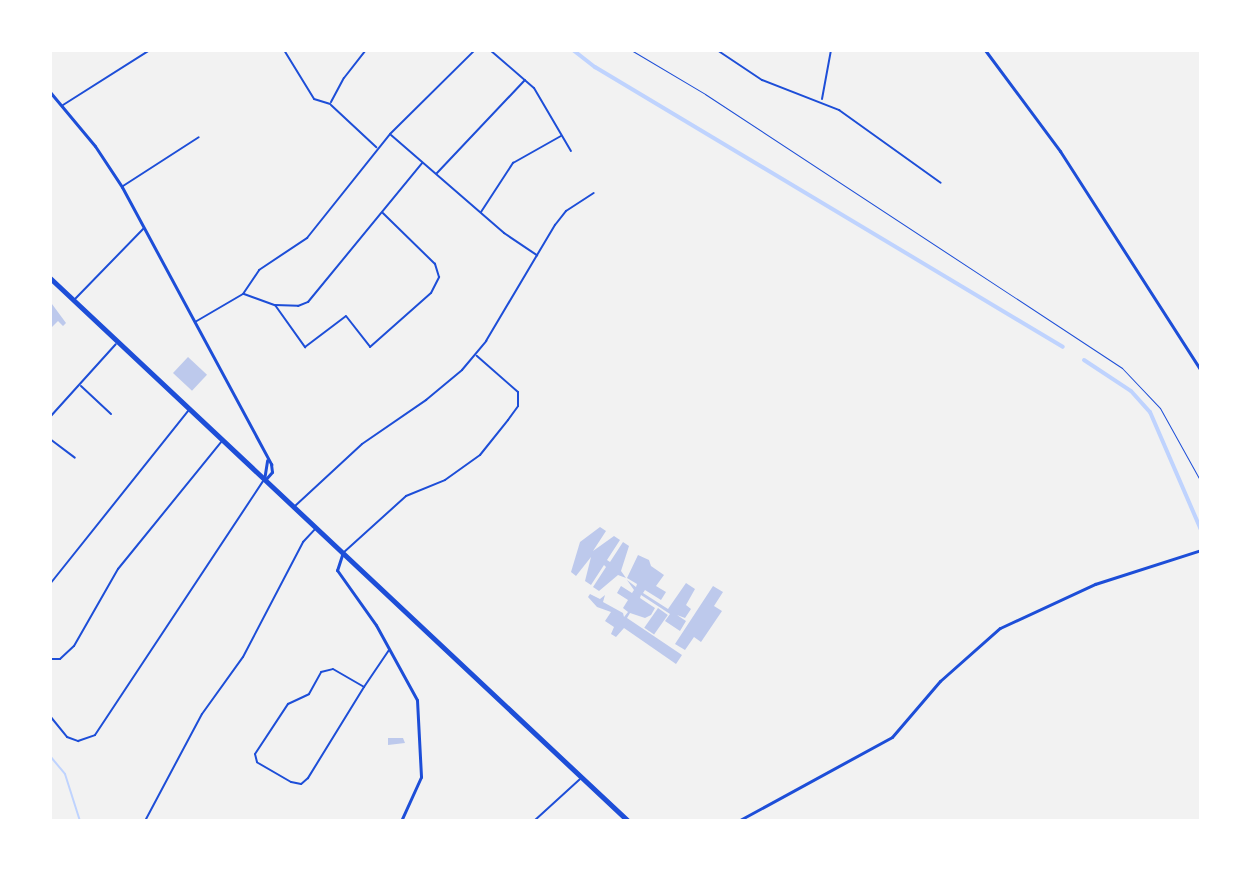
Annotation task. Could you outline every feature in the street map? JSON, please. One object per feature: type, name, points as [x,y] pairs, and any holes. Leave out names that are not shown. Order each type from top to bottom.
[{"type":"highway","points":[[50,278],[628,821]]},
{"type":"street","points":[[139,50],[142,55]]},
{"type":"street","points":[[63,105],[150,50]]},
{"type":"street","points":[[284,50],[314,99],[330,104],[378,148]]},
{"type":"street","points":[[330,104],[344,78],[366,50]]},
{"type":"street","points":[[195,322],[243,294],[259,270],[315,229],[390,134],[475,50]]},
{"type":"street","points":[[490,50],[525,80],[545,104],[571,151]]},
{"type":"street","points":[[718,50],[762,80],[821,100],[920,164],[941,183]]},
{"type":"street","points":[[821,100],[828,81],[831,50]]},
{"type":"street","points":[[985,50],[1060,151],[1201,371]]},
{"type":"street","points":[[436,174],[525,80]]},
{"type":"street","points":[[50,92],[63,105],[122,187],[267,460],[264,480],[95,735],[78,741],[54,723],[50,716]]},
{"type":"street","points":[[390,134],[481,213],[537,255]]},
{"type":"street","points":[[481,213],[513,163],[562,135]]},
{"type":"street","points":[[122,187],[199,137]]},
{"type":"street","points":[[243,294],[275,305],[298,306],[317,295],[422,163]]},
{"type":"street","points":[[294,506],[362,444],[435,393],[476,355],[566,211],[594,193]]},
{"type":"street","points":[[275,305],[305,347],[346,316],[370,347],[431,293],[439,277],[435,264],[383,213]]},
{"type":"street","points":[[74,300],[143,229]]},
{"type":"street","points":[[50,417],[118,342]]},
{"type":"street","points":[[401,821],[421,777],[419,713],[413,690],[337,570],[342,554],[406,496],[445,480],[480,455],[513,413],[520,399],[518,392],[476,355]]},
{"type":"street","points":[[80,386],[111,414]]},
{"type":"street","points":[[50,584],[189,410]]},
{"type":"street","points":[[50,439],[75,458]]},
{"type":"street","points":[[50,659],[60,659],[74,646],[118,569],[223,440]]},
{"type":"street","points":[[145,821],[202,714],[243,657],[303,542],[316,528]]},
{"type":"street","points":[[738,821],[892,737],[940,681],[1000,628],[1095,584],[1201,550]]},
{"type":"street","points":[[364,687],[333,669],[321,672],[309,694],[288,704],[280,712],[255,754],[257,762],[301,784],[389,649]]},
{"type":"street","points":[[50,727],[54,723]]},
{"type":"street","points":[[534,821],[581,777]]},
{"type":"path","points":[[631,50],[705,94],[1122,368],[1160,408],[1201,482]]},
{"type":"building","points":[[52,304],[66,323],[63,326],[58,321],[50,329]]},
{"type":"building","points":[[188,357],[207,375],[192,391],[173,373]]},
{"type":"building","points":[[600,527],[606,531],[593,551],[614,536],[620,540],[607,560],[610,562],[623,542],[629,546],[621,571],[626,578],[618,575],[599,591],[593,587],[606,567],[604,565],[591,585],[585,581],[591,557],[576,576],[571,572],[580,542]]},
{"type":"building","points":[[638,555],[649,560],[651,566],[664,575],[656,586],[666,592],[661,600],[645,590],[643,593],[668,609],[686,583],[695,589],[686,605],[691,609],[685,618],[677,615],[686,621],[680,631],[665,621],[670,614],[641,595],[640,598],[655,608],[651,615],[645,618],[630,613],[627,618],[682,655],[676,664],[624,628],[616,637],[611,634],[614,627],[605,621],[611,612],[597,607],[588,597],[590,594],[600,599],[605,595],[603,602],[623,613],[624,617],[628,612],[623,608],[628,600],[617,593],[621,586],[632,593],[634,590],[627,580],[636,587],[637,584],[627,578]]},
{"type":"building","points":[[713,586],[723,592],[714,606],[722,611],[701,642],[694,637],[685,650],[675,644]]},
{"type":"building","points":[[658,608],[668,615],[654,635],[644,628]]},
{"type":"building","points":[[388,738],[403,738],[405,743],[388,745]]},
{"type":"waterway","points":[[573,50],[595,67],[1063,347]]},
{"type":"waterway","points":[[1084,360],[1131,391],[1150,412],[1201,530]]},
{"type":"waterway","points":[[50,756],[65,774],[80,821]]}]
